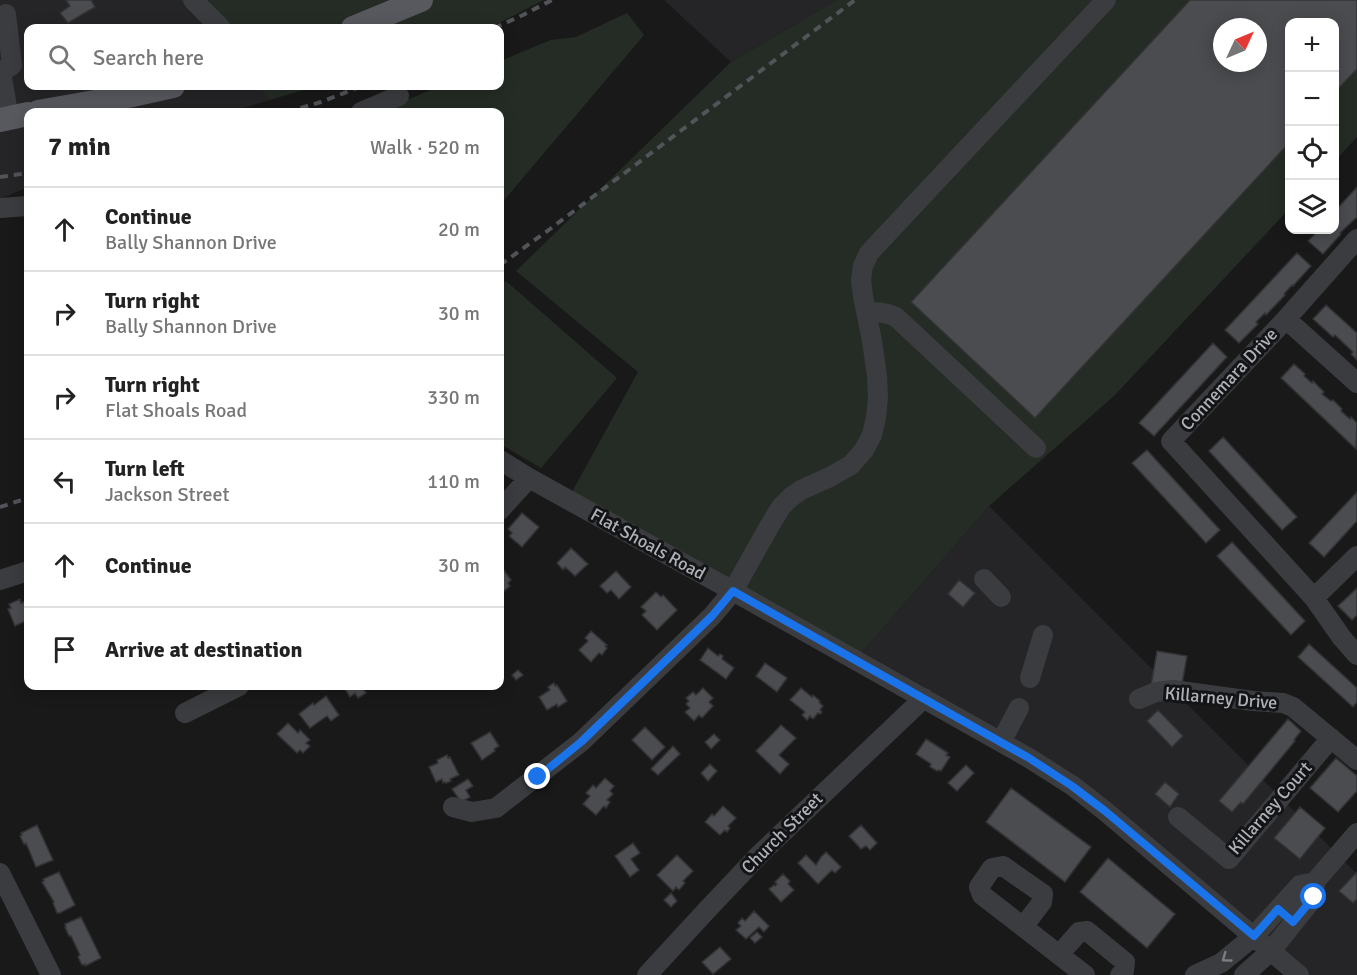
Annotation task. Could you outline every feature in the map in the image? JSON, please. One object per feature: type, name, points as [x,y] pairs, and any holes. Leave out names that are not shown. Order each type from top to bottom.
[{"type":"main road","points":[[363,24],[421,0]]},
{"type":"main road","points":[[61,108],[155,90]]},
{"type":"street","points":[[193,0],[217,24]]},
{"type":"street","points":[[453,807],[472,812],[496,808],[581,742],[712,616],[733,591],[781,507],[790,496],[851,465],[864,450],[872,435],[878,398],[877,376],[861,280],[863,266],[869,253],[1106,0]]},
{"type":"street","points":[[6,14],[12,65],[1,72],[13,118]]},
{"type":"street","points":[[370,108],[399,96]]},
{"type":"street","points":[[0,208],[24,206]]},
{"type":"street","name":"Connemara Drive","points":[[1314,598],[1171,441],[1286,319],[1357,239]]},
{"type":"street","points":[[866,312],[889,313],[896,317],[1036,448]]},
{"type":"street","points":[[1286,319],[1357,382]]},
{"type":"street","name":"Flat Shoals Road","points":[[504,462],[1029,758],[1081,793],[1299,975]]},
{"type":"street","points":[[504,506],[529,478]]},
{"type":"street","points":[[1356,653],[1342,638],[1314,598],[1357,556]]},
{"type":"street","points":[[0,580],[24,572]]},
{"type":"street","points":[[984,579],[1001,597]]},
{"type":"street","points":[[1030,678],[1042,635]]},
{"type":"street","points":[[185,713],[231,690]]},
{"type":"street","name":"Killarney Drive","points":[[1139,699],[1156,692],[1173,690],[1283,703],[1293,707],[1357,760]]},
{"type":"street","name":"Church Street","points":[[647,975],[760,854],[924,698]]},
{"type":"street","points":[[1001,742],[1019,708]]},
{"type":"street","name":"Killarney Court","points":[[1178,817],[1229,859],[1331,738]]},
{"type":"street","points":[[1244,975],[1271,951],[1300,885],[1315,882],[1357,833]]},
{"type":"street","points":[[0,873],[51,975]]},
{"type":"street","points":[[1195,975],[1221,963],[1254,936],[1286,916]]},
{"type":"street","points":[[1023,927],[1085,975]]},
{"type":"street","points":[[1059,955],[1079,932],[1087,931],[1125,963],[1124,971],[1120,975]]},
{"type":"shaded area","points":[[0,0],[179,0],[201,24],[24,24],[24,90],[261,90],[270,100],[243,108],[24,108],[24,189],[0,199]]},
{"type":"shaded area","points":[[179,0],[544,0],[497,24],[201,24]]},
{"type":"shaded area","points":[[664,0],[837,0],[731,62]]},
{"type":"shaded area","points":[[837,0],[1357,0],[1357,137],[1339,157],[1339,18],[1285,18],[1285,213],[1114,396],[989,506],[858,657],[567,501],[638,372],[516,271],[731,62]]},
{"type":"shaded area","points":[[627,13],[644,35],[504,200],[504,108],[388,108],[430,90],[504,90],[504,59],[551,40],[576,37]]},
{"type":"shaded area","points":[[261,90],[303,90],[270,100]]},
{"type":"shaded area","points":[[506,281],[617,378],[541,468],[504,446],[504,282]]},
{"type":"shaded area","points":[[989,506],[1357,874],[1357,975],[1300,975],[1074,783],[858,657]]},
{"type":"building","points":[[66,0],[91,0],[95,7],[68,23],[60,13],[70,6]]},
{"type":"building","points":[[1190,0],[1357,0],[1357,69],[1339,88],[1339,18],[1285,18],[1285,147],[1035,418],[911,302]]},
{"type":"building","points":[[1357,187],[1357,217],[1323,254],[1308,241],[1315,234],[1339,234],[1339,207]]},
{"type":"building","points":[[1297,253],[1311,266],[1266,315],[1265,313],[1256,322],[1258,324],[1239,343],[1225,330]]},
{"type":"building","points":[[1326,305],[1357,333],[1357,360],[1351,354],[1353,352],[1335,335],[1333,337],[1313,319]]},
{"type":"building","points":[[1213,343],[1227,357],[1154,436],[1139,423]]},
{"type":"building","points":[[1294,364],[1305,374],[1304,376],[1324,392],[1322,394],[1331,401],[1333,400],[1342,409],[1341,411],[1357,423],[1356,449],[1281,378]]},
{"type":"building","points":[[1223,437],[1297,517],[1282,530],[1209,451]]},
{"type":"building","points":[[1147,450],[1220,530],[1206,543],[1132,463]]},
{"type":"building","points":[[1357,492],[1357,521],[1324,557],[1309,543]]},
{"type":"building","points":[[522,513],[539,527],[522,547],[509,536],[512,533],[508,529]]},
{"type":"building","points":[[1232,542],[1305,621],[1291,635],[1217,556]]},
{"type":"building","points":[[571,548],[588,564],[575,576],[565,567],[563,570],[557,563]]},
{"type":"building","points":[[504,570],[511,580],[508,583],[510,586],[504,591]]},
{"type":"building","points":[[616,571],[631,587],[619,599],[611,590],[607,593],[600,586]]},
{"type":"building","points":[[959,580],[975,593],[963,607],[948,594]]},
{"type":"building","points":[[1357,588],[1357,615],[1352,620],[1338,606]]},
{"type":"building","points":[[656,592],[661,597],[663,595],[677,610],[657,630],[642,615],[646,611],[641,607]]},
{"type":"building","points":[[20,599],[21,603],[24,602],[24,622],[15,626],[8,609],[11,608],[9,604]]},
{"type":"building","points":[[591,631],[607,645],[605,646],[607,648],[602,655],[599,653],[591,662],[579,650],[588,641],[585,638]]},
{"type":"building","points":[[1309,644],[1357,688],[1357,702],[1353,707],[1298,657]]},
{"type":"building","points":[[708,648],[718,656],[720,654],[723,656],[722,659],[734,668],[726,679],[700,660]]},
{"type":"building","points":[[1157,651],[1187,656],[1181,690],[1151,685]]},
{"type":"building","points":[[765,663],[787,678],[777,692],[756,676]]},
{"type":"building","points":[[518,670],[523,675],[516,680],[512,675]]},
{"type":"building","points":[[554,683],[567,701],[547,710],[539,697],[550,690],[548,687]]},
{"type":"building","points":[[703,688],[713,698],[709,702],[713,706],[702,718],[699,715],[694,721],[685,712],[690,708],[686,704],[689,701],[686,698],[693,692],[696,695]]},
{"type":"building","points":[[801,688],[812,697],[813,695],[823,706],[820,710],[822,712],[813,719],[810,716],[807,720],[802,715],[805,712],[790,700]]},
{"type":"building","points":[[346,690],[364,690],[366,693],[358,698],[355,693],[350,697]]},
{"type":"building","points":[[326,696],[339,715],[331,721],[327,716],[310,728],[299,714]]},
{"type":"building","points":[[1158,710],[1183,736],[1172,747],[1147,721]]},
{"type":"building","points":[[1288,719],[1301,731],[1295,741],[1243,804],[1241,802],[1232,812],[1219,801]]},
{"type":"building","points":[[288,723],[310,740],[306,743],[310,746],[303,753],[300,750],[297,753],[277,734]]},
{"type":"building","points":[[781,725],[796,738],[779,755],[789,764],[780,774],[756,751]]},
{"type":"building","points":[[645,727],[665,747],[652,760],[632,740]]},
{"type":"building","points":[[490,732],[499,746],[482,760],[471,743]]},
{"type":"building","points":[[714,734],[720,740],[711,749],[705,742]]},
{"type":"building","points":[[926,739],[948,753],[946,755],[950,757],[941,771],[930,767],[931,764],[916,754]]},
{"type":"building","points":[[673,746],[680,754],[658,775],[651,769]]},
{"type":"building","points":[[447,755],[459,775],[446,783],[443,783],[442,779],[436,782],[429,767]]},
{"type":"building","points":[[1336,758],[1357,776],[1357,791],[1338,812],[1310,788]]},
{"type":"building","points":[[710,764],[717,771],[708,781],[701,773]]},
{"type":"building","points":[[966,765],[974,773],[957,791],[948,783]]},
{"type":"building","points":[[605,778],[614,786],[610,791],[613,794],[607,800],[610,802],[606,808],[604,806],[596,815],[583,804],[590,796],[586,793],[593,785],[596,788]]},
{"type":"building","points":[[468,779],[473,786],[466,790],[470,797],[461,802],[452,789]]},
{"type":"building","points":[[1165,782],[1179,794],[1170,807],[1155,794]]},
{"type":"building","points":[[1011,788],[1091,847],[1065,882],[986,822]]},
{"type":"building","points":[[723,806],[736,818],[728,826],[730,828],[727,832],[725,830],[720,835],[705,822]]},
{"type":"building","points":[[1300,807],[1325,828],[1300,859],[1274,838]]},
{"type":"building","points":[[37,825],[53,860],[36,867],[26,843],[24,844],[20,836],[21,833]]},
{"type":"building","points":[[861,825],[877,843],[870,850],[866,846],[861,849],[849,836]]},
{"type":"building","points":[[633,843],[640,853],[631,859],[639,870],[630,877],[615,856]]},
{"type":"building","points":[[826,852],[841,867],[835,873],[832,870],[818,884],[798,863],[806,855],[816,865]]},
{"type":"building","points":[[677,855],[693,871],[683,881],[685,883],[679,890],[676,887],[673,891],[657,875]]},
{"type":"building","points":[[1108,858],[1175,914],[1147,948],[1080,892]]},
{"type":"building","points":[[59,872],[75,905],[57,913],[54,902],[42,882],[43,879]]},
{"type":"building","points":[[1357,872],[1357,899],[1353,903],[1339,891]]},
{"type":"building","points":[[783,874],[790,881],[788,884],[794,890],[781,902],[769,889],[777,884],[775,882]]},
{"type":"building","points":[[671,893],[677,901],[671,907],[664,900]]},
{"type":"building","points":[[754,911],[769,926],[764,932],[759,927],[746,939],[736,930],[741,926],[738,923],[742,918],[745,921]]},
{"type":"building","points":[[81,917],[101,958],[85,966],[85,964],[82,965],[78,957],[80,955],[65,927],[65,924]]},
{"type":"building","points":[[757,932],[762,937],[755,943],[750,938]]},
{"type":"building","points":[[720,947],[731,959],[713,974],[702,962]]},
{"type":"railway","points":[[503,24],[552,0]]},
{"type":"railway","points":[[504,262],[855,0]]},
{"type":"railway","points":[[301,108],[352,90]]},
{"type":"railway","points":[[0,177],[24,174]]},
{"type":"railway","points":[[0,507],[24,499]]},
{"type":"route","points":[[538,777],[581,742],[712,616],[733,591],[1029,758],[1072,786],[1254,936],[1278,909],[1293,922],[1314,897]]}]
